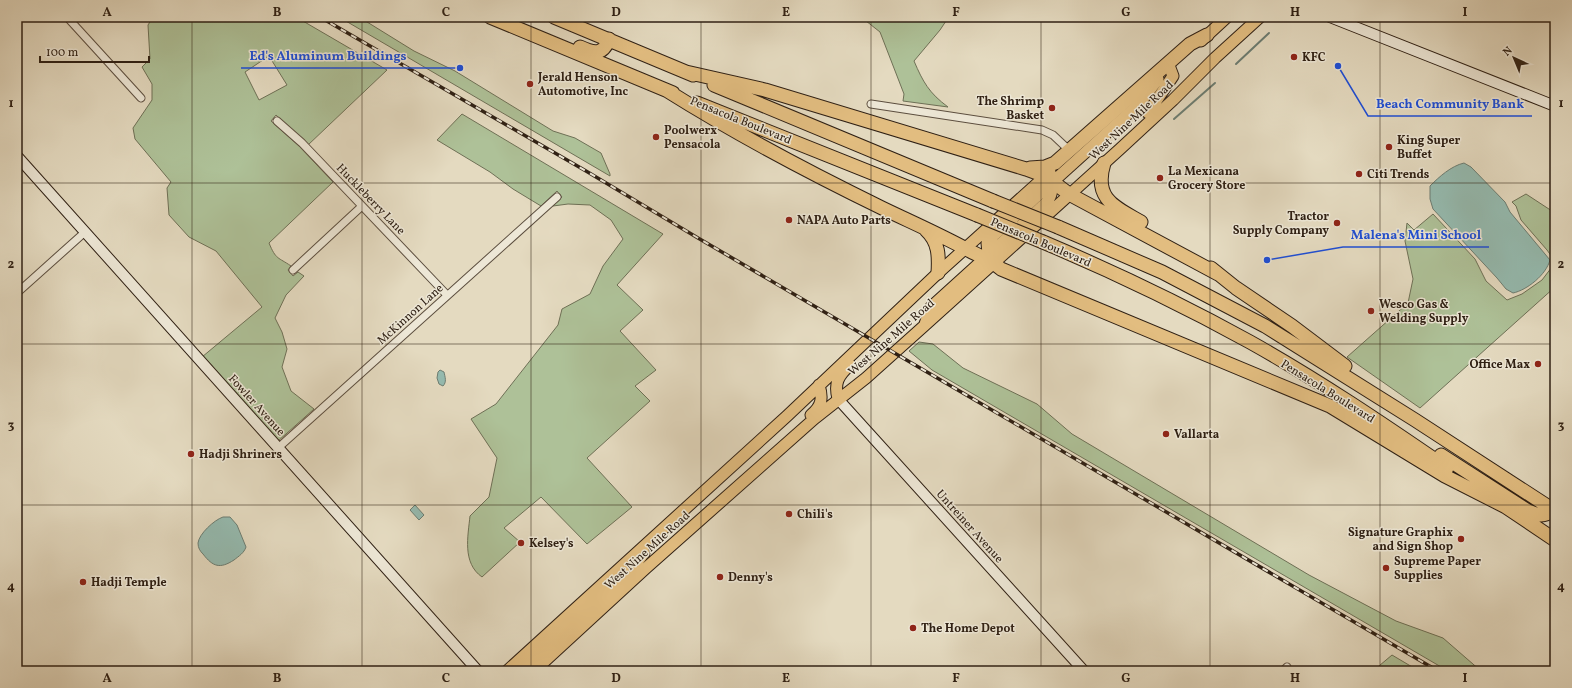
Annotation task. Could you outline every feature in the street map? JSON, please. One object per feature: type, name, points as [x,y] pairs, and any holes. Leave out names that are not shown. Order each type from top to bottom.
[{"type":"highway","name":"Pensacola Boulevard","points":[[490,17],[666,90],[1043,242],[1141,285],[1244,339],[1296,369],[1420,449],[1555,540]]},
{"type":"highway","name":"Pensacola Boulevard","points":[[554,17],[609,39],[744,98],[1058,227],[1162,272],[1224,303],[1305,350],[1554,511]]},
{"type":"highway","points":[[520,29],[545,32],[594,52],[601,51],[606,48],[609,39]]},
{"type":"highway","points":[[1026,169],[1045,167],[1055,163],[1071,152],[1190,44],[1208,35]]},
{"type":"highway","points":[[686,72],[765,90],[1026,169],[1049,180],[1069,194],[1218,274]]},
{"type":"highway","points":[[666,90],[713,120],[819,177],[989,259],[1001,269],[1330,406],[1445,476],[1506,507]]},
{"type":"highway","points":[[1104,163],[1101,187],[1104,195],[1112,206],[1190,250],[1236,288],[1292,326],[1415,420]]},
{"type":"highway","points":[[922,226],[933,236],[939,257],[938,273]]},
{"type":"highway","points":[[1420,449],[1444,456],[1528,511],[1539,515],[1548,514],[1554,511]]},
{"type":"main road","name":"West Nine Mile Road","points":[[507,671],[864,344],[965,248],[1049,180],[1071,152],[1158,79],[1227,17]]},
{"type":"main road","points":[[1120,149],[1126,133],[1250,17]]},
{"type":"main road","name":"West Nine Mile Road","points":[[534,671],[646,568],[838,399],[866,378],[924,326],[931,307],[1069,194],[1173,100],[1214,58],[1260,17]]},
{"type":"main road","points":[[1148,113],[1172,76],[1170,68]]},
{"type":"main road","points":[[989,259],[1047,202],[1052,194],[1049,180],[1140,103],[1158,79]]},
{"type":"main road","points":[[838,399],[836,389],[837,382],[842,373],[860,354],[864,344]]},
{"type":"main road","points":[[766,462],[766,456],[770,450],[819,407],[822,395],[819,385]]},
{"type":"main road","points":[[522,671],[628,574],[660,532]]},
{"type":"street","points":[[67,17],[140,98]]},
{"type":"street","points":[[1330,17],[1555,106]]},
{"type":"street","points":[[871,104],[1042,130],[1053,135],[1071,152]]},
{"type":"street","name":"Huckleberry Lane","points":[[277,121],[302,143],[447,295]]},
{"type":"street","name":"Fowler Avenue","points":[[17,156],[478,671]]},
{"type":"street","name":"McKinnon Lane","points":[[278,448],[557,197]]},
{"type":"street","points":[[293,270],[362,206]]},
{"type":"street","points":[[17,293],[85,232]]},
{"type":"street","name":"Untreiner Avenue","points":[[838,399],[1084,671]]},
{"type":"green space","points":[[153,17],[296,17],[387,70],[308,145],[276,115],[271,121],[299,146],[333,182],[269,243],[276,255],[291,266],[288,270],[293,276],[298,272],[304,276],[286,295],[275,318],[282,332],[287,349],[282,367],[291,391],[314,409],[277,442],[202,357],[262,307],[216,251],[189,237],[169,215],[167,188],[171,182],[135,139],[133,128],[152,100],[152,84],[142,67],[150,59],[148,25]],"holes":[[[269,56],[287,85],[259,100],[245,72]]]},
{"type":"green space","points":[[339,17],[359,17],[414,51],[455,71],[553,131],[575,138],[601,153],[610,176]]},
{"type":"green space","points":[[861,17],[925,17],[946,21],[914,61],[927,87],[948,107],[903,101],[904,94],[880,32]]},
{"type":"green space","points":[[462,114],[663,234],[617,285],[643,310],[620,331],[656,370],[635,386],[650,401],[587,458],[632,507],[587,544],[541,497],[504,528],[520,542],[482,577],[471,564],[469,557],[468,540],[470,516],[489,497],[497,458],[471,419],[496,404],[558,325],[562,309],[590,294],[603,266],[623,239],[611,220],[590,205],[568,204],[553,206],[562,197],[557,191],[541,206],[513,189],[490,172],[437,140]]},
{"type":"green space","points":[[1526,194],[1555,213],[1555,261],[1521,220],[1516,206],[1512,202]]},
{"type":"green space","points":[[1433,214],[1475,259],[1486,281],[1507,300],[1522,294],[1542,280],[1555,263],[1555,287],[1420,408],[1347,357],[1408,303],[1413,279],[1405,241],[1407,223],[1414,230]]},
{"type":"green space","points":[[919,342],[933,344],[963,368],[1037,404],[1072,434],[1309,575],[1396,621],[1443,638],[1481,671],[1448,671],[932,370],[909,351]]},
{"type":"green space","points":[[1392,655],[1419,671],[1373,671]]},
{"type":"water","points":[[1464,163],[1471,167],[1505,202],[1510,212],[1550,260],[1548,266],[1540,276],[1524,289],[1513,293],[1506,289],[1433,209],[1430,199],[1430,186],[1450,169]]},
{"type":"water","points":[[440,370],[444,372],[445,383],[443,386],[439,384],[437,378]]},
{"type":"water","points":[[415,505],[424,515],[419,520],[410,510]]},
{"type":"water","points":[[223,517],[230,517],[237,525],[246,547],[243,553],[234,560],[225,565],[217,565],[210,562],[202,553],[198,543],[201,536],[208,528],[215,521]]},
{"type":"waterway","points":[[1236,64],[1269,33]]},
{"type":"waterway","points":[[1174,119],[1215,83]]},
{"type":"railway","points":[[320,17],[586,171],[1438,671]]},
{"type":"place","name":"KFC","points":[[1294,57]]},
{"type":"place","name":"Beach Community Bank","points":[[1338,66]]},
{"type":"place","name":"Ed's Aluminum Buildings","points":[[460,68]]},
{"type":"place","name":"Jerald Henson Automotive, Inc","points":[[530,84]]},
{"type":"place","name":"The Shrimp Basket","points":[[1052,108]]},
{"type":"place","name":"Poolwerx Pensacola","points":[[656,137]]},
{"type":"place","name":"King Super Buffet","points":[[1389,147]]},
{"type":"place","name":"Citi Trends","points":[[1359,174]]},
{"type":"place","name":"La Mexicana Grocery Store","points":[[1160,178]]},
{"type":"place","name":"NAPA Auto Parts","points":[[789,220]]},
{"type":"place","name":"Tractor Supply Company","points":[[1337,223]]},
{"type":"place","name":"Malena's Mini School","points":[[1267,260]]},
{"type":"place","name":"Wesco Gas & Welding Supply","points":[[1371,311]]},
{"type":"place","name":"Office Max","points":[[1538,364]]},
{"type":"place","name":"Vallarta","points":[[1166,434]]},
{"type":"place","name":"Hadji Shriners","points":[[191,454]]},
{"type":"place","name":"Chili's","points":[[789,514]]},
{"type":"place","name":"Signature Graphix and Sign Shop","points":[[1461,539]]},
{"type":"place","name":"Kelsey's","points":[[521,543]]},
{"type":"place","name":"Supreme Paper Supplies","points":[[1386,568]]},
{"type":"place","name":"Denny's","points":[[720,577]]},
{"type":"place","name":"Hadji Temple","points":[[83,582]]},
{"type":"place","name":"The Home Depot","points":[[913,628]]}]
